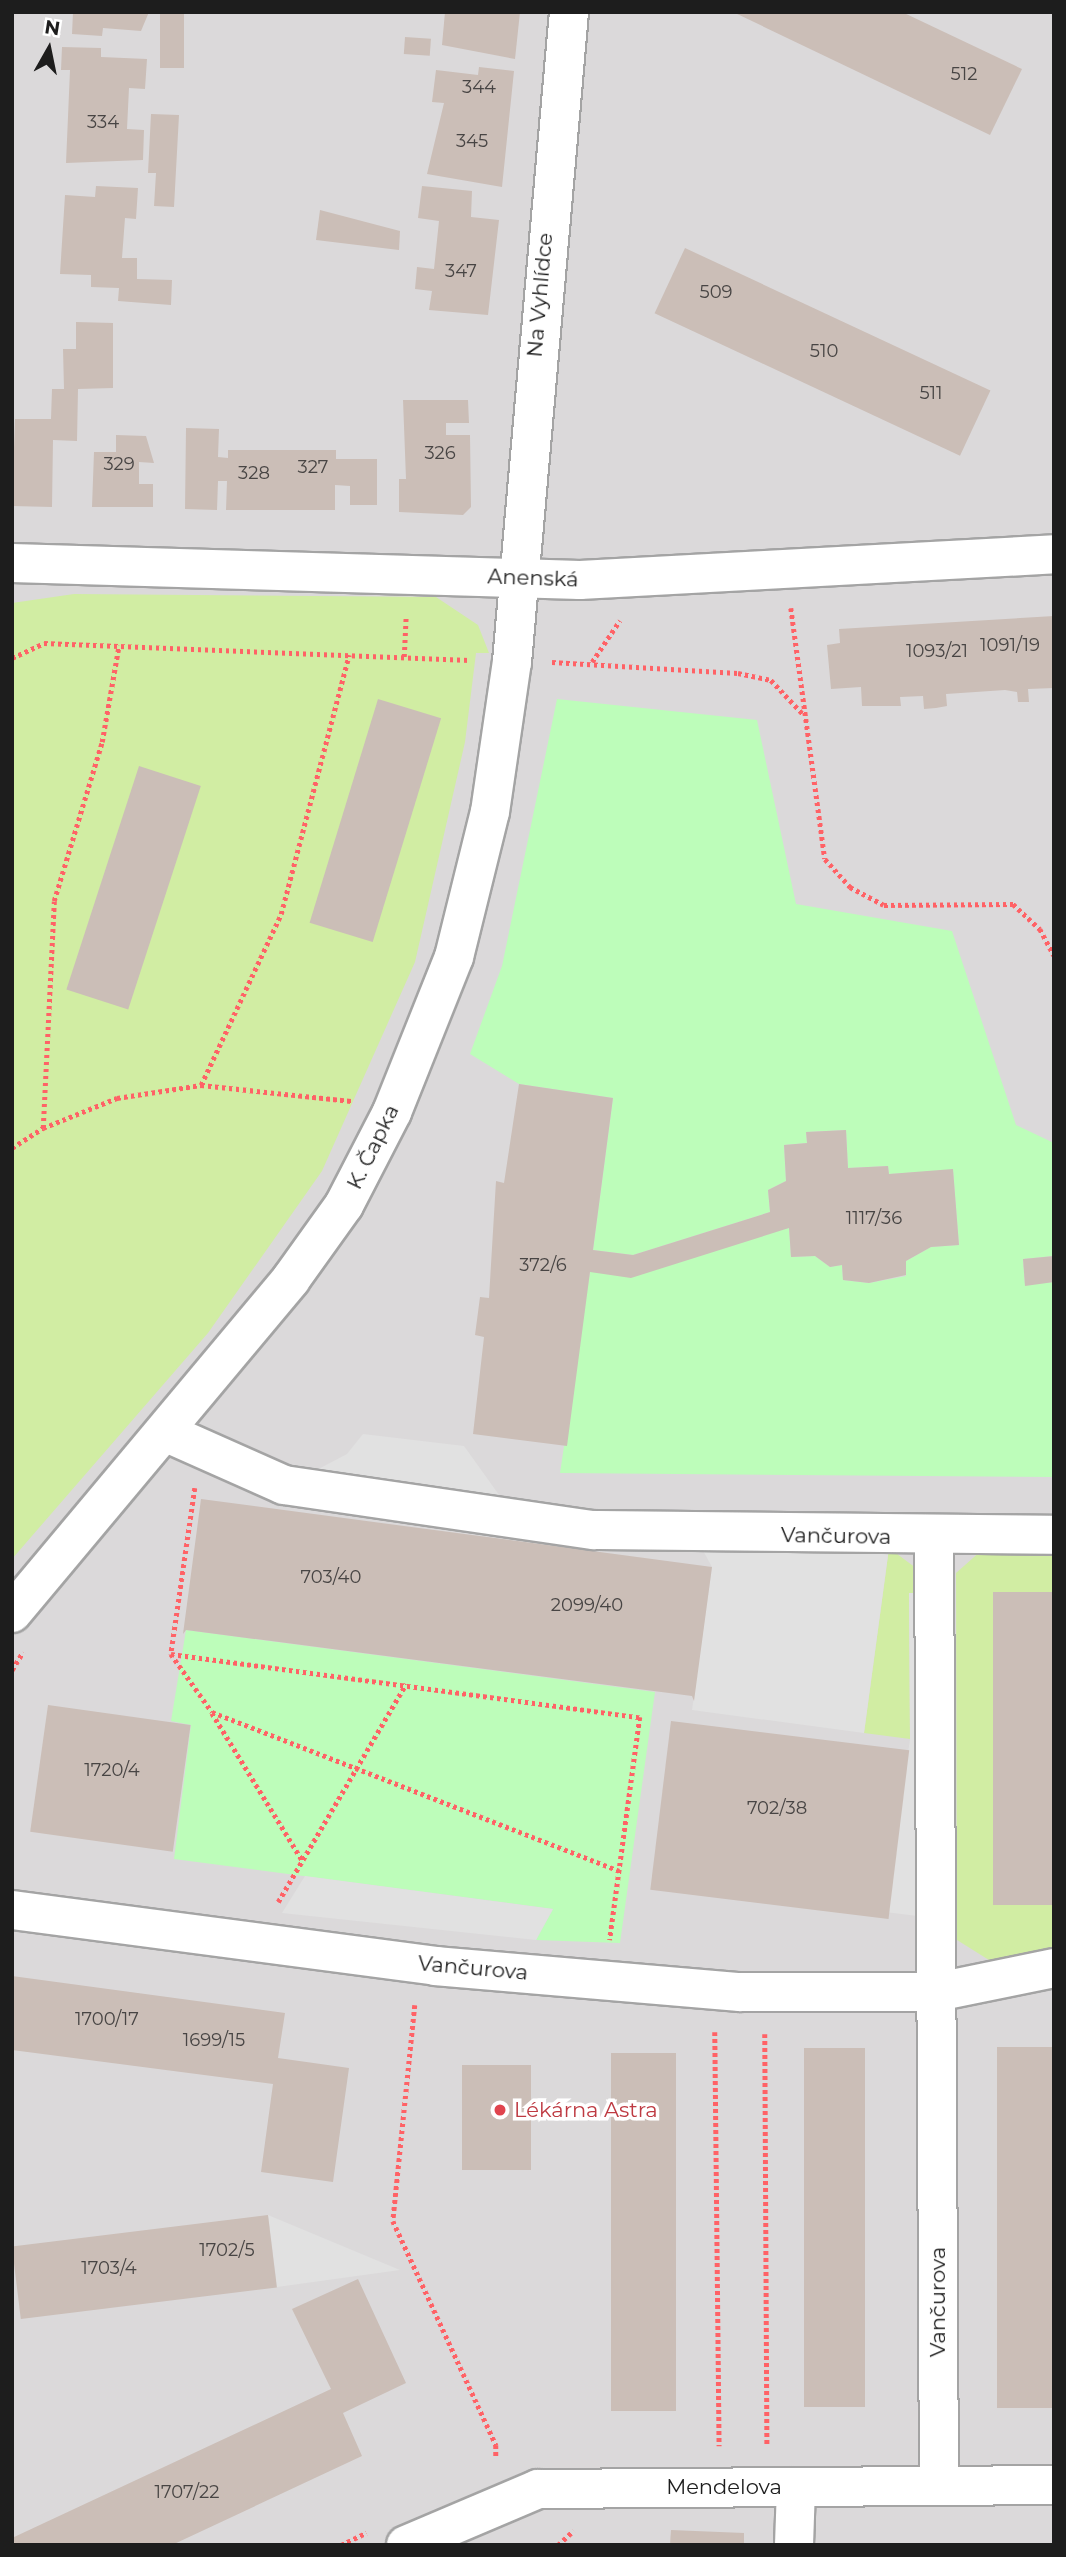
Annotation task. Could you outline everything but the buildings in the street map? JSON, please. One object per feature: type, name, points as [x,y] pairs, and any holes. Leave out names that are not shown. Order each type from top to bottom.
[{"type":"street","name":"Na Vyhlídce","points":[[517,578],[569,12]]},
{"type":"street","name":"Anenská","points":[[12,563],[517,578],[789,568],[1054,554]]},
{"type":"street","points":[[12,574],[71,565]]},
{"type":"street","name":"K. Čapka","points":[[12,1613],[28,1587],[165,1432],[344,1205],[392,1112],[454,957],[490,813],[512,662],[517,578]]},
{"type":"street","name":"Vančurova","points":[[165,1432],[298,1487],[594,1530],[934,1538],[1054,1535]]},
{"type":"street","name":"Vančurova","points":[[934,1538],[939,2486]]},
{"type":"street","name":"Vančurova","points":[[12,1910],[435,1966],[740,1992],[937,1992],[1054,1968]]},
{"type":"street","name":"Mendelova","points":[[424,2541],[538,2489],[1054,2485]]},
{"type":"street","points":[[794,2545],[796,2487]]},
{"type":"path","points":[[789,568],[804,715],[825,859],[849,887],[884,905],[1013,904],[1040,929],[1054,955]]},
{"type":"path","points":[[12,658],[44,643],[738,673],[779,685],[804,715]]},
{"type":"path","points":[[43,1128],[54,901],[102,742],[119,645]]},
{"type":"path","points":[[201,1085],[281,914],[349,655]]},
{"type":"path","points":[[12,1148],[43,1128],[117,1098],[201,1085],[364,1104]]},
{"type":"path","points":[[185,1485],[195,1486],[171,1654],[212,1712],[302,1860]]},
{"type":"path","points":[[171,1654],[640,1717],[609,1950]]},
{"type":"path","points":[[275,1907],[406,1684]]},
{"type":"path","points":[[212,1712],[355,1771],[619,1871]]},
{"type":"path","points":[[410,1995],[415,2021],[393,2221],[496,2445],[496,2458]]},
{"type":"path","points":[[709,2018],[715,2030],[721,2441],[713,2460]]},
{"type":"path","points":[[769,2024],[763,2039],[769,2456]]},
{"type":"shaded area","points":[[12,12],[1054,12],[1054,2545],[12,2545]]},
{"type":"shaded area","points":[[363,1434],[464,1446],[507,1506],[307,1475],[347,1454]]},
{"type":"shaded area","points":[[700,1545],[889,1548],[864,1733],[692,1710],[712,1567]]},
{"type":"shaded area","points":[[909,1593],[922,1593],[925,1917],[886,1912],[910,1739]]},
{"type":"shaded area","points":[[305,1876],[553,1909],[536,1940],[282,1913]]},
{"type":"shaded area","points":[[268,2215],[400,2270],[277,2287]]},
{"type":"green space","points":[[74,594],[436,597],[478,625],[489,653],[476,653],[465,742],[415,962],[322,1171],[208,1333],[12,1559],[12,603]]},
{"type":"green space","points":[[557,699],[757,720],[796,904],[952,931],[1016,1125],[1054,1143],[1054,1256],[1023,1259],[1025,1285],[1054,1282],[1054,1477],[560,1473],[590,1272],[789,1228],[791,1257],[815,1256],[830,1267],[842,1265],[843,1280],[869,1283],[906,1276],[906,1261],[931,1247],[959,1245],[953,1170],[889,1174],[888,1166],[848,1168],[846,1130],[806,1132],[807,1143],[784,1145],[786,1181],[768,1190],[770,1212],[633,1255],[593,1250],[613,1098],[519,1084],[470,1054],[502,966]]},
{"type":"green space","points":[[1054,1546],[1054,1949],[989,1960],[957,1940],[956,1573],[982,1550]]},
{"type":"green space","points":[[889,1548],[916,1568],[922,1593],[909,1593],[910,1739],[864,1733]]},
{"type":"green space","points":[[186,1630],[655,1692],[620,1943],[536,1940],[553,1909],[174,1859],[191,1725],[171,1721]]},
{"type":"place","name":"Lékárna Astra","points":[[500,2110]]}]
